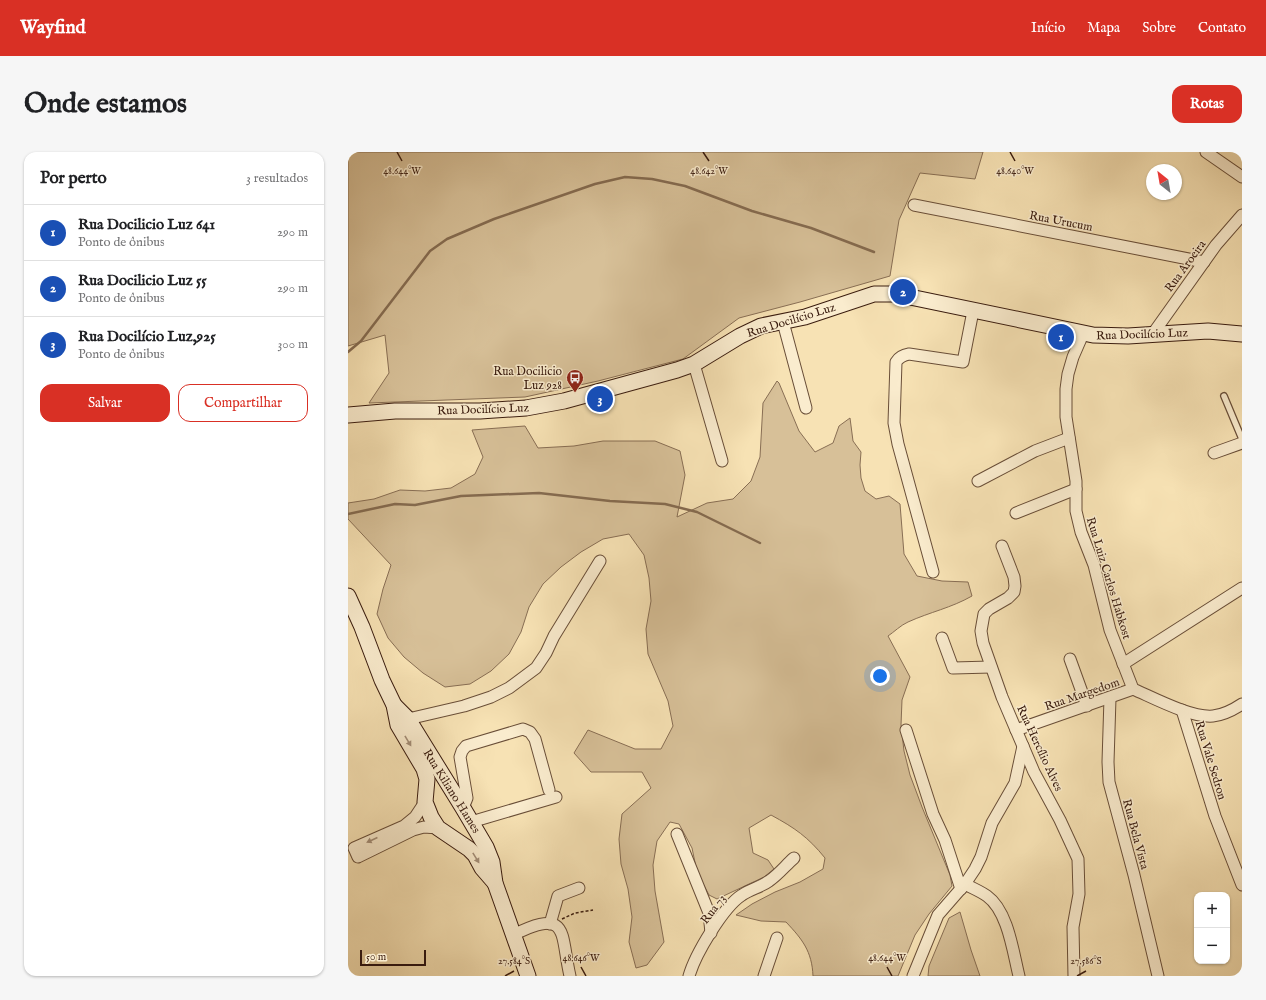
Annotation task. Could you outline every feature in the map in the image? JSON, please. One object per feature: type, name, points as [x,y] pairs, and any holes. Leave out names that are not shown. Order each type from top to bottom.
[{"type":"main road","name":"Rua Docilício Luz","points":[[348,415],[396,411],[486,411],[526,408],[564,401],[694,364],[732,340],[753,329],[820,313],[863,297],[884,294],[910,297],[1083,334],[1103,336],[1152,335],[1208,331],[1242,334]]},
{"type":"main road","name":"Rua Kiliano Hames","points":[[348,596],[382,680],[394,705],[398,725],[424,769],[427,779],[425,802],[431,817],[443,831],[475,855],[482,868],[495,883]]},
{"type":"main road","name":"Rua Kiliano Hames","points":[[394,705],[408,719],[486,847],[492,862],[495,883],[528,976]]},
{"type":"main road","points":[[425,802],[429,795],[436,790],[440,788],[450,788]]},
{"type":"main road","points":[[443,831],[455,835],[463,832],[471,822]]},
{"type":"street","points":[[1206,152],[1242,177]]},
{"type":"street","name":"Rua Urucum","points":[[914,205],[1204,262]]},
{"type":"street","name":"Rua Aroeira","points":[[1152,335],[1228,230],[1242,215]]},
{"type":"street","points":[[933,572],[898,444],[894,423],[896,362],[903,355],[909,354],[963,362],[973,311]]},
{"type":"street","points":[[783,322],[806,408]]},
{"type":"street","name":"Rua Luiz Carlos Habkost","points":[[1083,334],[1073,357],[1068,374],[1066,389],[1066,417],[1076,481],[1076,511],[1078,521],[1094,565],[1110,630],[1133,690]]},
{"type":"street","points":[[694,364],[722,461]]},
{"type":"street","points":[[978,481],[1035,451],[1069,438]]},
{"type":"street","points":[[1214,453],[1242,443]]},
{"type":"street","points":[[1016,513],[1076,489]]},
{"type":"street","name":"Rua Hercílio Alves","points":[[1002,546],[1014,577],[1014,592],[1008,598],[989,609],[984,614],[980,631],[991,667],[1016,730],[1078,859],[1079,894],[1073,927],[1074,976]]},
{"type":"street","points":[[408,719],[464,706],[491,697],[509,688],[536,668],[600,561]]},
{"type":"street","points":[[1123,664],[1242,588]]},
{"type":"street","points":[[942,638],[953,668],[991,667]]},
{"type":"street","points":[[1070,659],[1087,706]]},
{"type":"street","points":[[1133,690],[1182,710],[1212,716],[1229,712],[1242,704]]},
{"type":"street","name":"Rua Margedom","points":[[1016,730],[1133,690]]},
{"type":"street","name":"Rua Bela Vista","points":[[1110,698],[1108,762],[1109,782],[1134,875],[1158,976]]},
{"type":"street","name":"Rua Vale Sedron","points":[[1182,710],[1215,816],[1242,885]]},
{"type":"street","points":[[463,808],[467,798],[460,757],[466,746],[523,729],[530,732],[535,739],[553,794],[471,822]]},
{"type":"street","points":[[906,730],[933,814],[948,846],[963,886],[987,895],[998,908],[1005,924],[1019,976]]},
{"type":"street","points":[[913,976],[938,916],[975,869],[996,814],[1015,782],[1023,746]]},
{"type":"street","points":[[425,802],[419,813],[410,822],[354,848],[358,857],[413,830],[424,827],[443,831]]},
{"type":"street","points":[[677,834],[709,913],[711,933]]},
{"type":"street","name":"Rua 73","points":[[689,976],[691,968],[711,933],[733,902],[741,895],[770,880],[794,858]]},
{"type":"street","points":[[552,924],[558,896],[579,888]]},
{"type":"street","points":[[514,935],[528,928],[552,924],[558,926],[563,935],[570,976]]},
{"type":"street","points":[[764,976],[777,938]]},
{"type":"lane","points":[[1224,396],[1242,439]]},
{"type":"path","points":[[552,924],[568,915],[593,910]]},
{"type":"shaded area","points":[[348,152],[983,152],[975,179],[920,173],[899,220],[890,276],[739,318],[683,359],[598,381],[525,397],[369,403],[389,373],[385,335],[348,346]]},
{"type":"shaded area","points":[[777,381],[799,431],[815,452],[833,443],[839,426],[850,418],[853,441],[861,452],[861,478],[865,491],[876,499],[889,496],[900,504],[904,554],[917,576],[942,581],[968,582],[972,596],[956,604],[908,622],[888,636],[910,677],[902,700],[901,725],[904,751],[910,775],[950,875],[952,886],[929,914],[915,935],[898,976],[813,976],[811,959],[805,946],[786,922],[761,921],[736,915],[752,904],[775,892],[800,882],[823,869],[825,858],[813,844],[787,824],[771,815],[749,828],[753,853],[768,860],[774,869],[764,877],[717,899],[709,895],[697,872],[692,848],[679,824],[670,822],[657,841],[653,865],[655,891],[664,942],[647,965],[636,968],[629,942],[632,917],[628,889],[621,864],[619,839],[622,814],[651,788],[642,772],[591,772],[574,753],[588,730],[635,749],[661,749],[673,726],[668,701],[648,654],[646,629],[651,601],[649,578],[644,555],[629,534],[603,539],[581,552],[561,567],[543,584],[529,607],[521,632],[509,654],[491,671],[470,684],[445,687],[423,673],[404,657],[388,638],[377,614],[391,565],[348,519],[348,503],[374,499],[400,490],[425,491],[451,488],[475,474],[483,457],[472,430],[525,426],[538,448],[574,446],[603,441],[655,441],[680,451],[685,475],[677,517],[707,503],[733,499],[751,481],[760,457],[763,403]]},
{"type":"shaded area","points":[[960,912],[980,976],[928,976],[929,966],[949,918]]},
{"type":"waterway","points":[[348,352],[361,341],[430,251],[447,239],[494,219],[595,184],[625,177],[652,179],[685,186],[752,211],[811,228],[874,252]]},
{"type":"waterway","points":[[348,514],[395,504],[415,505],[461,496],[539,493],[610,501],[665,504],[697,512],[760,543]]},
{"type":"place","name":"Rua Docilicio Luz 55","points":[[903,292]]},
{"type":"place","name":"Rua Docilicio Luz 641","points":[[1061,337]]},
{"type":"place","name":"Rua Docilicio Luz 928","points":[[575,393]]},
{"type":"place","name":"Rua Docilício Luz,925","points":[[600,399]]}]
